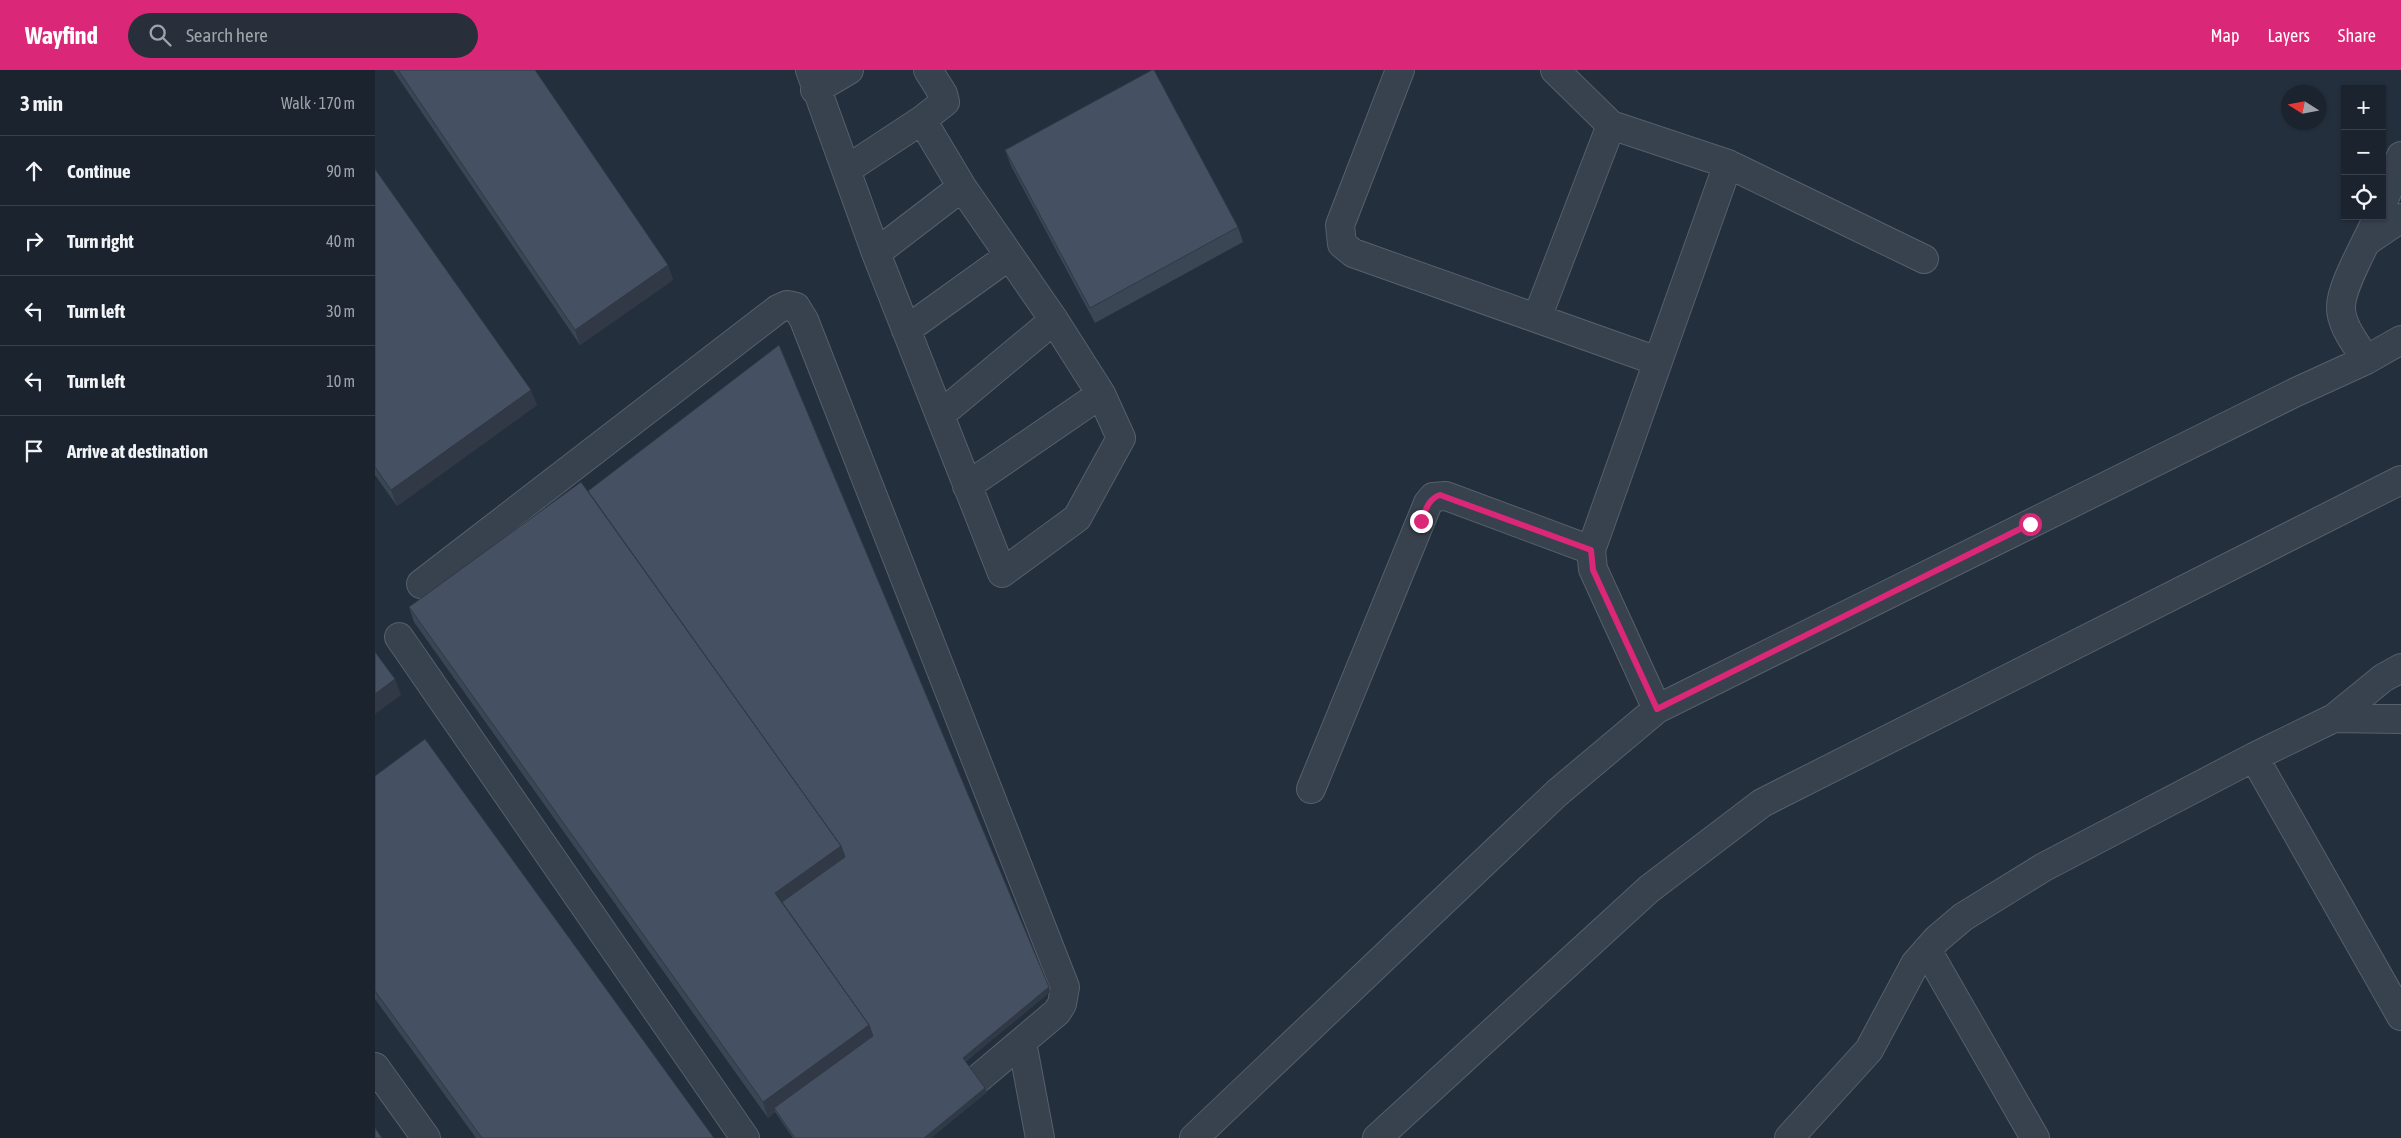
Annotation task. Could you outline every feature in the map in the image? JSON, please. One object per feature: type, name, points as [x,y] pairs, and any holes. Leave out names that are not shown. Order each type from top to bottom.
[{"type":"lane","points":[[849,70],[813,80],[876,254],[1002,573],[1077,518],[1121,438],[1101,394],[1055,320],[962,186],[922,120]]},
{"type":"lane","points":[[846,170],[922,120],[945,102],[943,94],[928,70]]},
{"type":"lane","points":[[1400,70],[1340,225],[1342,244],[1353,253],[1657,361]]},
{"type":"lane","points":[[1555,70],[1611,125],[1728,164],[1925,259]]},
{"type":"lane","points":[[1537,318],[1611,125]]},
{"type":"lane","points":[[2386,195],[2401,156]]},
{"type":"lane","points":[[1657,709],[1593,570],[1591,550],[1728,164]]},
{"type":"lane","points":[[876,254],[962,186]]},
{"type":"lane","points":[[2366,360],[2347,328],[2341,309],[2345,288],[2373,228],[2401,218]]},
{"type":"lane","points":[[906,330],[1009,256]]},
{"type":"lane","points":[[421,584],[778,309],[787,304],[796,308],[804,320],[1065,987],[1063,1004],[1057,1012],[979,1078]]},
{"type":"lane","points":[[940,415],[1055,320]]},
{"type":"lane","points":[[1194,1138],[1557,793],[1657,709],[2296,392],[2366,360],[2401,340]]},
{"type":"lane","points":[[967,486],[1101,394]]},
{"type":"lane","points":[[1377,1138],[1649,889],[1762,803],[2401,480]]},
{"type":"lane","points":[[1311,789],[1428,504],[1433,497],[1446,496],[1591,550]]},
{"type":"lane","points":[[399,637],[745,1138]]},
{"type":"lane","points":[[1789,1138],[1869,1050],[1915,964],[1927,950],[1963,917],[2044,867],[2254,757],[2334,718],[2383,678],[2401,668]]},
{"type":"lane","points":[[2334,718],[2401,720]]},
{"type":"lane","points":[[2254,757],[2401,1016]]},
{"type":"lane","points":[[1927,950],[2035,1138]]},
{"type":"lane","points":[[1022,1042],[1040,1138]]},
{"type":"lane","points":[[375,1067],[426,1138]]},
{"type":"building","points":[[398,70],[535,70],[668,265],[575,330]]},
{"type":"building","points":[[1154,70],[1238,227],[1090,308],[1005,150]]},
{"type":"building","points":[[375,169],[531,390],[391,490],[375,467]]},
{"type":"building","points":[[779,345],[1049,987],[963,1058],[985,1088],[924,1138],[795,1138],[774,1108],[873,1036],[869,1025],[782,902],[845,857],[841,846],[588,491]]},
{"type":"building","points":[[581,482],[841,846],[775,893],[869,1025],[763,1102],[409,607]]},
{"type":"building","points":[[375,652],[395,679],[375,694]]},
{"type":"building","points":[[425,739],[714,1138],[482,1138],[375,991],[375,776]]},
{"type":"building","points":[[375,1128],[382,1138],[375,1138]]},
{"type":"route","points":[[1421,521],[1433,497],[1446,496],[1591,550],[1590,556],[1593,570],[1657,709],[2030,524]]}]
